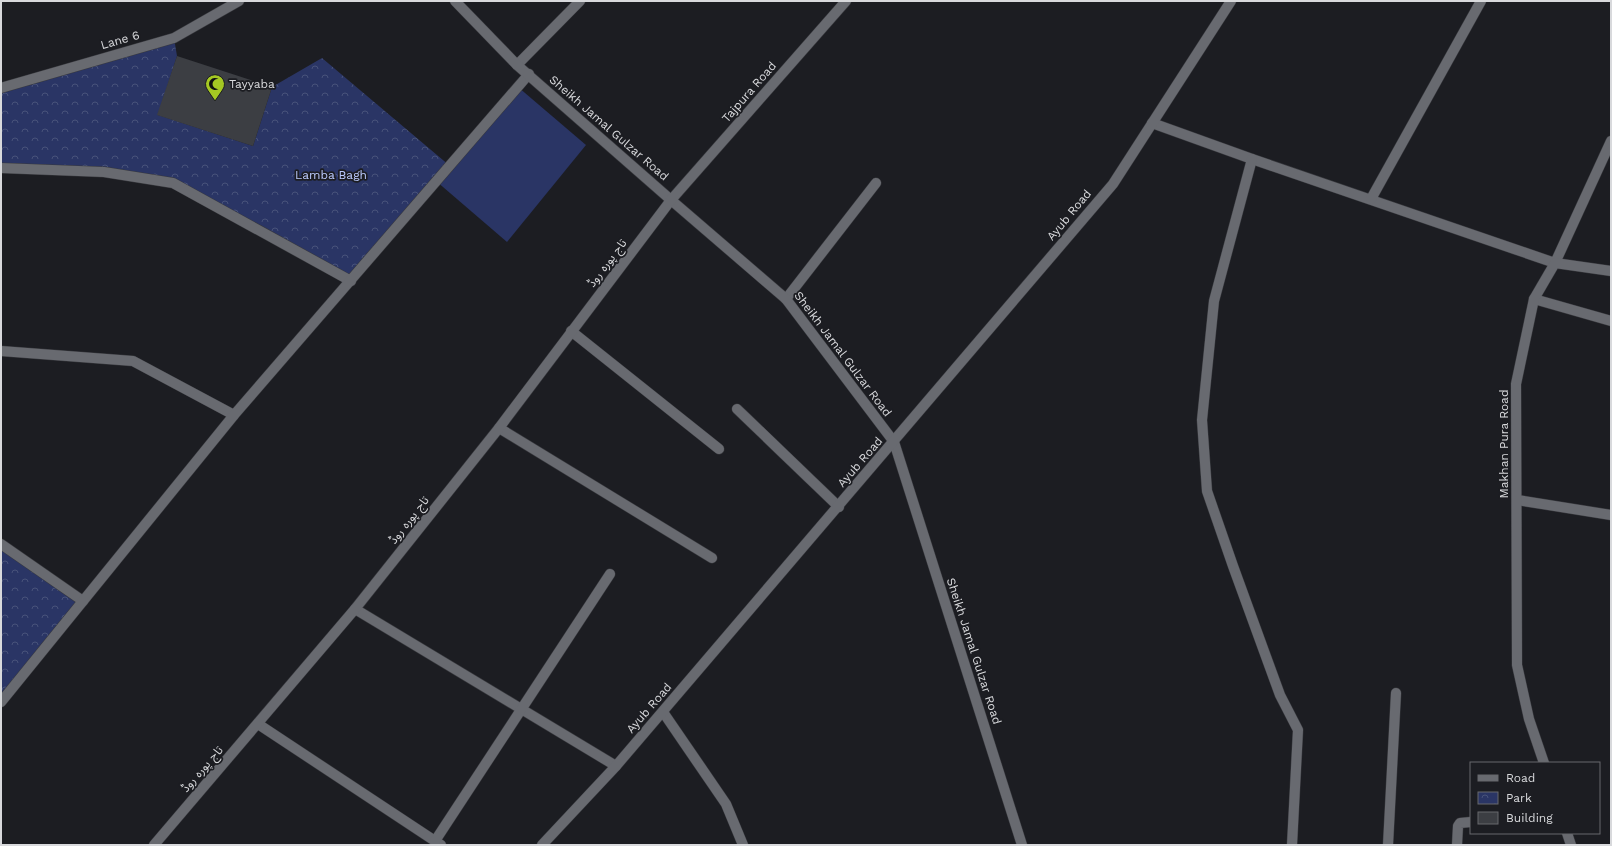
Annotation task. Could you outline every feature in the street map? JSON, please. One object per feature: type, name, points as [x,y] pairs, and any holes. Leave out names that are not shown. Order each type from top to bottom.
[{"type":"street","name":"Lane 6","points":[[1,88],[174,38],[239,1]]},
{"type":"street","name":"Sheikh Jamal Gulzar Road","points":[[454,1],[517,65],[786,299],[894,442],[1022,845]]},
{"type":"street","points":[[517,65],[580,1]]},
{"type":"street","name":"Tajpura Road","points":[[671,200],[846,1]]},
{"type":"street","name":"Ayub Road","points":[[542,845],[616,766],[663,712],[1112,184],[1231,1]]},
{"type":"street","points":[[1371,199],[1481,1]]},
{"type":"street","points":[[2,700],[234,415],[529,74]]},
{"type":"street","points":[[1152,122],[1252,159],[1555,263],[1611,271]]},
{"type":"street","name":"Makhan Pura Road","points":[[1544,762],[1529,718],[1517,665],[1516,384],[1534,299],[1555,263],[1611,142]]},
{"type":"street","points":[[1252,159],[1214,301],[1202,420],[1208,491],[1233,566],[1280,695],[1298,730],[1292,845]]},
{"type":"street","points":[[1,168],[104,172],[173,183],[351,281]]},
{"type":"street","points":[[786,299],[876,183]]},
{"type":"street","name":"تاج پورہ روڈ","points":[[154,845],[355,609],[499,428],[671,200]]},
{"type":"street","points":[[1534,299],[1611,321]]},
{"type":"street","points":[[572,331],[719,449]]},
{"type":"street","points":[[1,351],[134,361],[234,415]]},
{"type":"street","points":[[737,409],[839,506]]},
{"type":"street","points":[[499,428],[712,558]]},
{"type":"street","points":[[1517,500],[1611,515]]},
{"type":"street","points":[[1,544],[83,601]]},
{"type":"street","points":[[258,724],[438,843],[522,709],[610,574]]},
{"type":"street","points":[[355,609],[616,766]]},
{"type":"street","points":[[1388,845],[1396,693]]},
{"type":"street","points":[[663,712],[726,804],[743,845]]},
{"type":"street","points":[[1457,845],[1458,826],[1460,823],[1470,822]]},
{"type":"street","points":[[1567,834],[1571,845]]},
{"type":"green space","name":"Lamba Bagh","points":[[174,38],[177,56],[158,115],[253,146],[272,87],[322,58],[450,166],[351,281],[173,183],[1,166],[1,88]]},
{"type":"green space","points":[[518,87],[586,145],[507,242],[436,181]]},
{"type":"green space","points":[[1,544],[83,601],[1,698]]},
{"type":"building","name":"Tayyaba","points":[[177,56],[272,87],[253,146],[157,115]]},
{"type":"place","name":"Tayyaba","points":[[215,101]]}]
